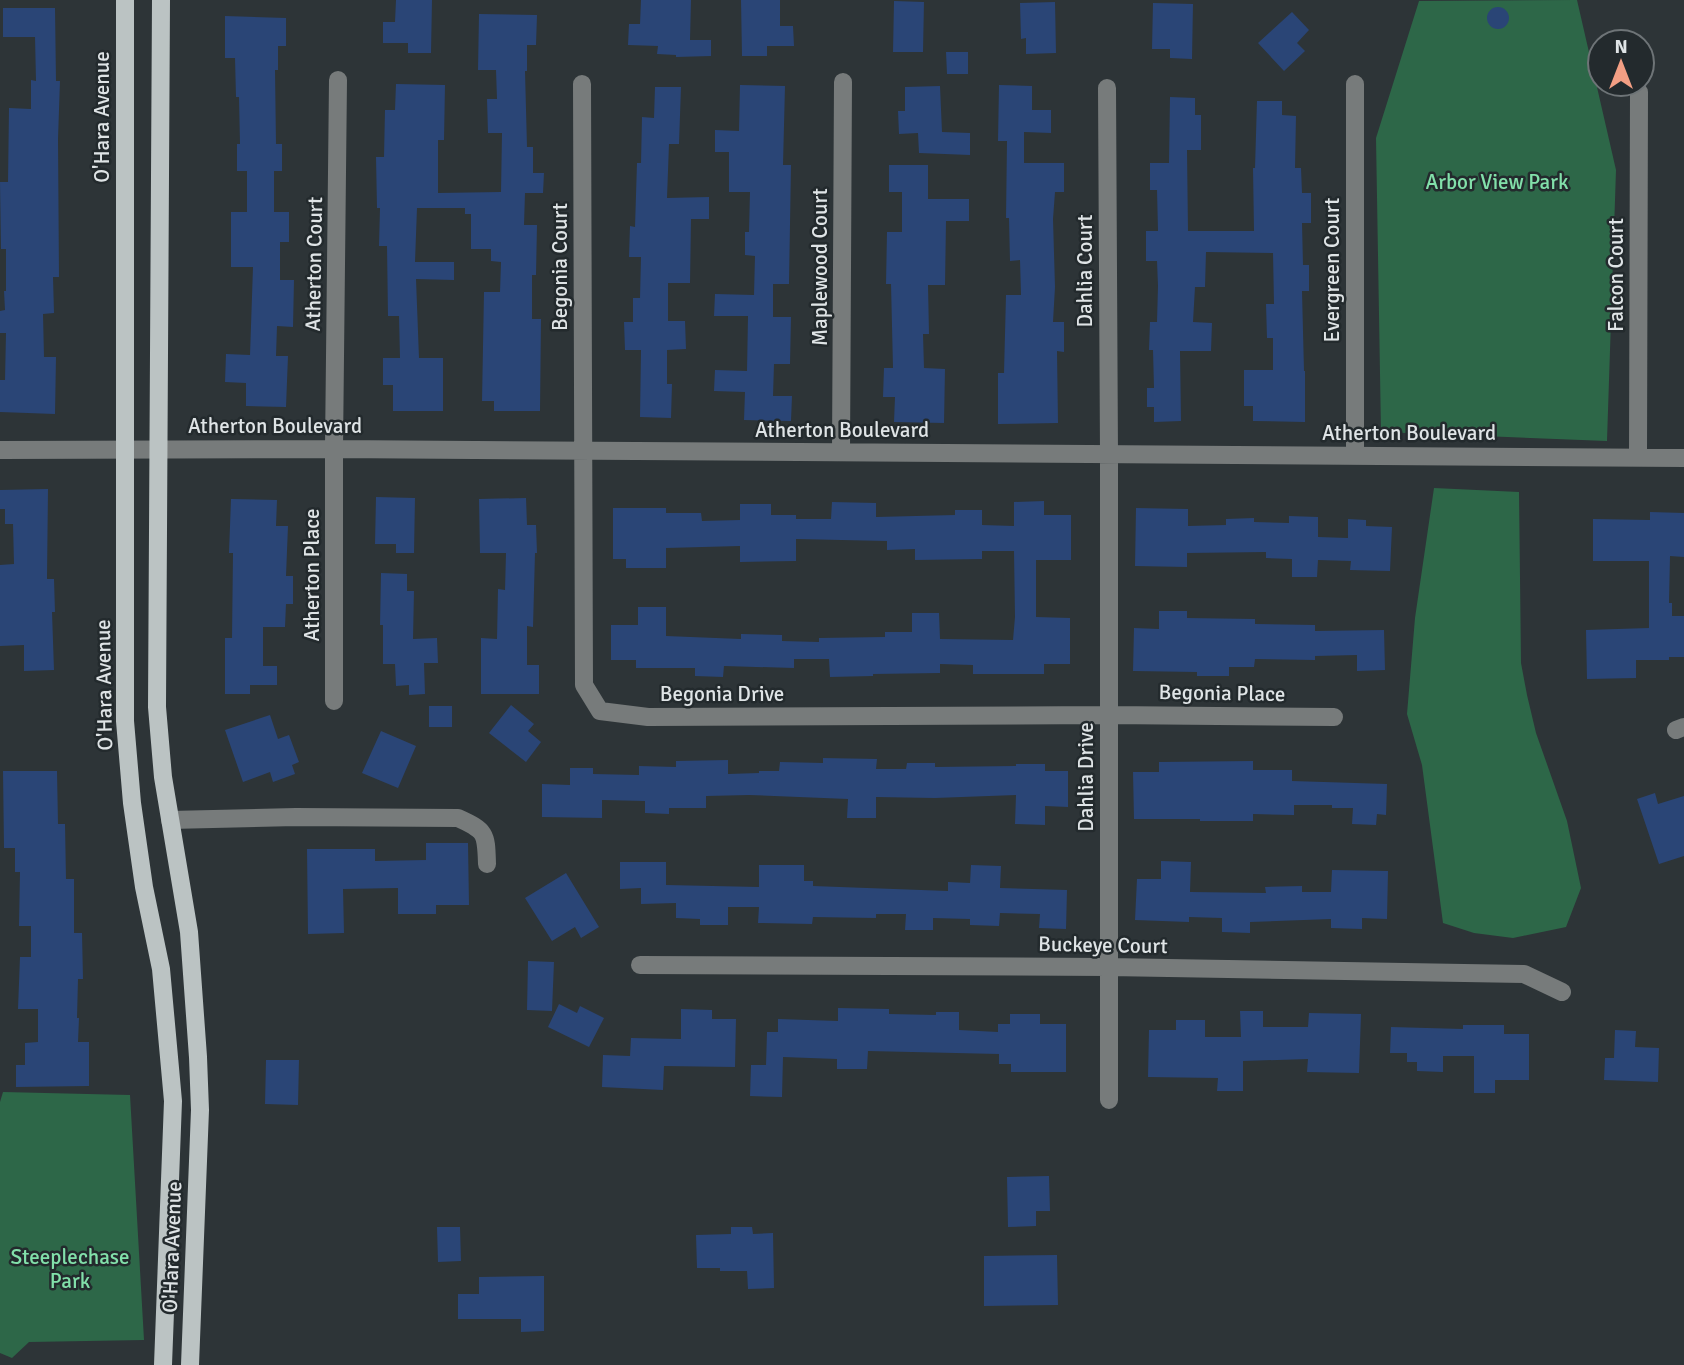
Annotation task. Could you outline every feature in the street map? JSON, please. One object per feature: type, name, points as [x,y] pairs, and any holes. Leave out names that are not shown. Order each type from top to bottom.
[{"type":"main road","name":"O'Hara Avenue","points":[[125,0],[125,721],[132,803],[144,887],[161,969],[173,1101],[163,1365]]},
{"type":"main road","name":"O'Hara Avenue","points":[[161,0],[157,707],[163,777],[189,932],[197,1037],[200,1100],[190,1365]]},
{"type":"street","name":"Atherton Court","points":[[334,449],[338,80]]},
{"type":"street","name":"Maplewood Court","points":[[841,452],[844,82]]},
{"type":"street","name":"Begonia Court","points":[[582,84],[584,451]]},
{"type":"street","name":"Evergreen Court","points":[[1354,84],[1354,456]]},
{"type":"street","name":"Dahlia Court","points":[[1107,88],[1109,454]]},
{"type":"street","name":"Falcon Court","points":[[1638,457],[1639,98]]},
{"type":"street","name":"Atherton Boulevard","points":[[0,450],[126,448],[1684,458]]},
{"type":"street","name":"Atherton Place","points":[[334,449],[334,701]]},
{"type":"street","name":"Begonia Drive","points":[[584,451],[584,685],[600,711],[648,717],[1109,715]]},
{"type":"street","name":"Dahlia Drive","points":[[1109,454],[1109,1100]]},
{"type":"street","name":"Begonia Place","points":[[1109,715],[1334,717]]},
{"type":"street","points":[[170,820],[296,817],[458,818],[475,826],[486,838],[487,864]]},
{"type":"street","name":"Buckeye Court","points":[[640,965],[1109,967],[1524,974],[1562,992]]},
{"type":"green space","name":"Arbor View Park","points":[[1577,0],[1586,39],[1586,98],[1599,98],[1616,170],[1607,441],[1381,432],[1376,138],[1419,1]]},
{"type":"green space","points":[[1434,488],[1519,492],[1521,663],[1536,733],[1567,821],[1581,888],[1566,927],[1513,938],[1474,933],[1443,923],[1422,765],[1407,714],[1415,618]]},
{"type":"green space","name":"Steeplechase Park","points":[[3,1092],[130,1095],[144,1340],[29,1342],[12,1358],[0,1353],[0,1102]]},
{"type":"building","points":[[396,0],[432,0],[431,53],[408,53],[408,43],[383,43],[383,22],[395,22]]},
{"type":"building","points":[[641,0],[691,0],[690,40],[711,40],[711,56],[676,57],[657,54],[658,46],[628,45],[629,24],[640,24]]},
{"type":"building","points":[[741,0],[780,0],[780,26],[793,26],[794,46],[767,46],[767,56],[742,56]]},
{"type":"building","points":[[894,1],[924,2],[923,52],[893,52]]},
{"type":"building","points":[[1055,2],[1056,53],[1026,54],[1026,38],[1021,39],[1020,3]]},
{"type":"building","points":[[1153,3],[1193,4],[1192,59],[1170,58],[1170,49],[1152,49]]},
{"type":"building","points":[[1498,7],[1506,10],[1509,18],[1506,26],[1498,29],[1490,26],[1487,18],[1490,10]]},
{"type":"building","points":[[3,8],[55,8],[56,81],[60,81],[59,277],[53,277],[54,313],[43,314],[44,357],[56,357],[55,414],[0,412],[0,380],[5,380],[6,333],[0,333],[0,311],[5,310],[6,249],[1,249],[0,182],[8,182],[9,108],[31,109],[31,80],[36,81],[35,37],[3,37]]},
{"type":"building","points":[[1292,12],[1309,30],[1297,43],[1305,51],[1284,71],[1258,43]]},
{"type":"building","points":[[479,14],[537,15],[536,45],[527,45],[525,71],[527,147],[533,147],[533,173],[544,173],[543,193],[525,193],[524,225],[537,225],[536,275],[532,275],[532,319],[541,319],[540,411],[494,411],[494,401],[482,401],[484,292],[500,292],[501,262],[491,261],[491,249],[471,249],[471,214],[465,214],[465,208],[417,208],[415,262],[454,262],[454,280],[416,279],[419,358],[443,358],[443,411],[393,411],[393,385],[383,385],[383,358],[400,358],[399,316],[388,316],[387,246],[379,246],[380,208],[377,208],[376,157],[384,157],[385,110],[395,110],[396,84],[445,85],[444,140],[438,140],[438,193],[501,192],[502,133],[488,133],[487,99],[497,99],[496,70],[478,70]]},
{"type":"building","points":[[225,16],[286,18],[286,46],[278,46],[278,70],[275,70],[276,144],[282,144],[282,171],[274,171],[274,212],[289,212],[289,242],[280,242],[280,280],[294,280],[293,327],[277,326],[276,356],[288,356],[286,407],[246,406],[246,383],[225,382],[226,354],[250,355],[253,267],[231,267],[231,212],[247,212],[247,171],[237,171],[237,144],[240,144],[239,97],[236,97],[235,58],[225,58]]},
{"type":"building","points":[[946,52],[968,52],[968,74],[947,74]]},
{"type":"building","points":[[740,85],[785,86],[783,165],[791,165],[789,284],[773,284],[773,317],[791,317],[790,364],[774,364],[773,396],[792,396],[791,421],[744,420],[745,392],[714,391],[715,370],[747,371],[748,316],[714,316],[715,294],[754,295],[755,256],[745,255],[745,232],[749,232],[750,192],[729,192],[729,152],[715,152],[715,130],[739,131]]},
{"type":"building","points":[[999,85],[1032,86],[1032,110],[1051,110],[1051,133],[1024,132],[1024,163],[1064,163],[1064,192],[1055,192],[1053,219],[1053,322],[1064,322],[1064,352],[1057,351],[1058,423],[998,424],[998,373],[1004,373],[1006,295],[1021,295],[1020,260],[1010,261],[1009,218],[1006,218],[1007,141],[998,141]]},
{"type":"building","points":[[940,86],[942,132],[970,133],[970,155],[919,153],[918,133],[899,134],[898,111],[905,111],[905,87]]},
{"type":"building","points":[[655,87],[681,87],[679,144],[669,144],[667,198],[709,197],[709,219],[691,219],[690,283],[668,283],[668,321],[685,321],[686,349],[667,350],[667,384],[672,384],[671,418],[640,417],[641,350],[625,350],[624,322],[633,322],[633,298],[640,298],[641,257],[629,257],[630,226],[635,227],[637,163],[641,163],[642,117],[654,118]]},
{"type":"building","points":[[1170,97],[1195,98],[1195,115],[1201,115],[1201,150],[1187,150],[1188,231],[1254,231],[1253,168],[1257,101],[1282,101],[1282,115],[1296,116],[1295,168],[1301,168],[1302,193],[1311,193],[1311,223],[1302,223],[1303,265],[1309,265],[1309,291],[1302,291],[1305,422],[1253,421],[1253,406],[1244,406],[1244,370],[1273,370],[1273,338],[1267,338],[1266,304],[1274,304],[1273,253],[1206,252],[1205,287],[1195,287],[1193,322],[1212,323],[1211,351],[1180,351],[1181,421],[1154,422],[1154,407],[1147,407],[1147,388],[1154,388],[1153,350],[1149,350],[1150,322],[1157,322],[1158,286],[1157,261],[1146,261],[1146,231],[1158,231],[1157,190],[1150,190],[1150,163],[1169,163]]},
{"type":"building","points":[[889,165],[928,165],[928,199],[969,199],[969,221],[946,221],[945,285],[928,285],[929,334],[923,334],[924,368],[945,369],[944,423],[894,422],[895,397],[883,397],[884,368],[893,368],[891,284],[886,284],[887,232],[902,232],[902,192],[889,192]]},
{"type":"building","points":[[48,489],[47,579],[54,579],[54,670],[24,671],[24,645],[0,646],[0,565],[14,564],[13,524],[5,524],[5,509],[0,509],[0,490]]},
{"type":"building","points":[[376,497],[415,498],[414,553],[396,553],[396,544],[375,544]]},
{"type":"building","points":[[526,498],[527,525],[536,525],[537,553],[533,627],[527,626],[527,665],[539,665],[539,694],[481,694],[481,638],[497,639],[498,589],[505,590],[506,553],[480,553],[479,499]]},
{"type":"building","points":[[231,499],[277,500],[276,526],[288,526],[286,576],[293,576],[293,604],[286,604],[285,627],[263,627],[263,666],[277,666],[277,685],[250,685],[250,694],[225,694],[225,638],[232,638],[233,553],[229,553]]},
{"type":"building","points":[[1044,501],[1044,515],[1071,515],[1071,560],[1036,560],[1036,617],[1070,618],[1070,664],[1044,664],[1044,674],[973,674],[973,665],[940,664],[940,673],[830,677],[829,659],[794,659],[794,668],[724,666],[723,677],[695,676],[695,668],[636,668],[636,660],[611,660],[611,625],[638,625],[638,607],[666,607],[666,636],[741,639],[741,634],[782,635],[782,641],[819,642],[819,638],[885,637],[885,632],[912,632],[912,613],[939,613],[940,639],[1013,640],[1015,617],[1014,551],[982,551],[982,559],[915,560],[915,549],[887,550],[887,541],[796,539],[796,561],[740,562],[740,546],[666,548],[666,568],[626,568],[626,559],[613,559],[613,508],[666,508],[666,513],[701,513],[702,521],[740,520],[740,504],[771,504],[771,515],[796,515],[796,519],[831,519],[832,502],[876,503],[876,517],[955,515],[955,510],[982,510],[982,525],[1014,526],[1014,502]]},
{"type":"building","points":[[1136,508],[1188,509],[1188,526],[1226,525],[1226,519],[1254,518],[1254,522],[1289,523],[1289,516],[1318,517],[1318,537],[1348,538],[1348,519],[1366,520],[1366,526],[1392,527],[1390,571],[1350,570],[1351,561],[1318,560],[1317,577],[1292,577],[1292,559],[1266,558],[1266,552],[1187,553],[1187,567],[1135,566]]},
{"type":"building","points":[[1650,512],[1684,513],[1684,557],[1670,556],[1669,603],[1672,603],[1672,616],[1684,616],[1684,657],[1636,660],[1636,678],[1587,679],[1586,630],[1649,628],[1649,561],[1593,561],[1593,519],[1650,520]]},
{"type":"building","points":[[381,573],[407,574],[407,591],[414,591],[413,639],[437,638],[438,663],[424,663],[425,694],[409,695],[409,685],[396,686],[395,664],[383,664],[383,625],[380,625]]},
{"type":"building","points":[[1159,611],[1187,611],[1187,618],[1255,619],[1255,624],[1315,625],[1315,631],[1384,630],[1385,670],[1357,671],[1357,655],[1315,656],[1315,660],[1255,659],[1254,667],[1229,667],[1229,676],[1197,676],[1197,672],[1133,671],[1134,628],[1159,629]]},
{"type":"building","points":[[511,705],[534,724],[528,731],[541,742],[526,762],[489,733]]},
{"type":"building","points":[[429,706],[452,706],[452,727],[429,727]]},
{"type":"building","points":[[270,715],[278,739],[289,735],[299,762],[292,765],[295,774],[273,782],[270,772],[243,782],[225,730]]},
{"type":"building","points":[[381,731],[416,746],[398,788],[362,773]]},
{"type":"building","points":[[823,758],[877,759],[876,769],[906,769],[907,763],[935,763],[935,767],[1045,764],[1045,771],[1068,771],[1068,807],[1045,806],[1045,825],[1015,824],[1016,795],[876,797],[876,818],[847,818],[848,799],[749,795],[706,796],[706,808],[669,808],[669,814],[645,813],[645,801],[602,800],[602,818],[542,817],[542,784],[570,785],[570,768],[593,768],[593,774],[639,775],[639,766],[676,767],[676,761],[728,760],[728,774],[759,773],[779,771],[780,762],[823,763]]},
{"type":"building","points":[[1253,761],[1253,770],[1292,770],[1292,781],[1387,784],[1386,815],[1377,814],[1376,825],[1352,824],[1353,808],[1294,805],[1294,815],[1253,814],[1253,821],[1134,819],[1133,772],[1159,772],[1159,762]]},
{"type":"building","points":[[3,771],[57,771],[58,824],[65,824],[66,879],[74,879],[74,933],[82,933],[83,979],[78,979],[78,1042],[89,1042],[89,1086],[16,1087],[16,1065],[25,1065],[25,1043],[38,1042],[38,1009],[18,1009],[20,957],[31,957],[31,926],[19,926],[20,872],[15,872],[15,848],[4,848]]},
{"type":"building","points":[[1655,793],[1658,804],[1684,796],[1684,856],[1659,864],[1637,799]]},
{"type":"building","points":[[426,843],[468,843],[469,905],[436,905],[436,914],[398,914],[398,888],[343,889],[344,933],[308,934],[307,849],[375,849],[375,861],[426,860]]},
{"type":"building","points":[[1161,861],[1191,862],[1190,892],[1266,893],[1265,887],[1302,886],[1302,892],[1331,892],[1332,870],[1388,871],[1387,919],[1362,918],[1362,929],[1331,928],[1331,919],[1250,922],[1250,933],[1222,932],[1222,918],[1189,917],[1189,922],[1135,920],[1137,879],[1161,879]]},
{"type":"building","points":[[620,862],[666,862],[666,885],[759,887],[759,865],[804,865],[804,881],[813,881],[813,886],[948,891],[948,882],[970,883],[971,865],[1001,866],[1000,888],[1067,890],[1066,929],[1039,928],[1040,914],[1000,913],[999,926],[970,925],[970,919],[933,918],[933,930],[905,930],[906,914],[876,914],[876,918],[813,917],[812,924],[758,923],[759,907],[728,907],[728,925],[700,925],[700,919],[676,918],[676,903],[641,904],[641,888],[620,889]]},
{"type":"building","points":[[566,873],[599,927],[581,938],[575,927],[552,941],[525,898]]},
{"type":"building","points":[[528,961],[554,962],[552,1011],[527,1010]]},
{"type":"building","points":[[559,1004],[577,1013],[580,1006],[604,1018],[589,1047],[548,1027]]},
{"type":"building","points":[[838,1008],[889,1009],[889,1014],[936,1015],[936,1012],[959,1012],[959,1030],[998,1032],[998,1024],[1010,1024],[1010,1014],[1040,1014],[1040,1024],[1066,1024],[1066,1072],[1011,1072],[1011,1064],[999,1064],[999,1054],[868,1051],[867,1069],[837,1069],[837,1059],[783,1057],[782,1097],[750,1096],[751,1065],[766,1065],[767,1032],[778,1032],[778,1019],[838,1021]]},
{"type":"building","points":[[681,1009],[712,1010],[712,1019],[736,1019],[735,1067],[664,1066],[663,1090],[602,1087],[603,1055],[630,1056],[631,1038],[681,1039]]},
{"type":"building","points":[[1240,1011],[1263,1011],[1263,1027],[1308,1027],[1309,1013],[1361,1014],[1359,1073],[1307,1072],[1308,1059],[1243,1061],[1243,1091],[1217,1091],[1218,1078],[1148,1077],[1149,1030],[1176,1030],[1176,1020],[1205,1020],[1205,1037],[1241,1037]]},
{"type":"building","points":[[1463,1025],[1504,1025],[1504,1034],[1529,1034],[1529,1080],[1495,1080],[1495,1093],[1474,1093],[1474,1056],[1443,1056],[1443,1072],[1417,1071],[1417,1062],[1407,1062],[1407,1053],[1390,1053],[1391,1027],[1463,1029]]},
{"type":"building","points":[[1615,1030],[1636,1031],[1635,1047],[1659,1048],[1658,1082],[1604,1080],[1605,1058],[1614,1058]]},
{"type":"building","points":[[266,1060],[299,1060],[298,1105],[265,1104]]},
{"type":"building","points":[[1049,1176],[1050,1211],[1036,1211],[1036,1226],[1008,1227],[1007,1177]]},
{"type":"building","points":[[437,1227],[460,1227],[461,1261],[438,1262]]},
{"type":"building","points":[[731,1227],[752,1227],[753,1234],[773,1233],[774,1288],[748,1289],[747,1271],[697,1268],[696,1235],[731,1234]]},
{"type":"building","points":[[1057,1255],[1058,1305],[984,1306],[984,1256]]},
{"type":"building","points":[[544,1276],[544,1331],[521,1332],[521,1319],[458,1319],[458,1294],[479,1294],[479,1277]]}]
